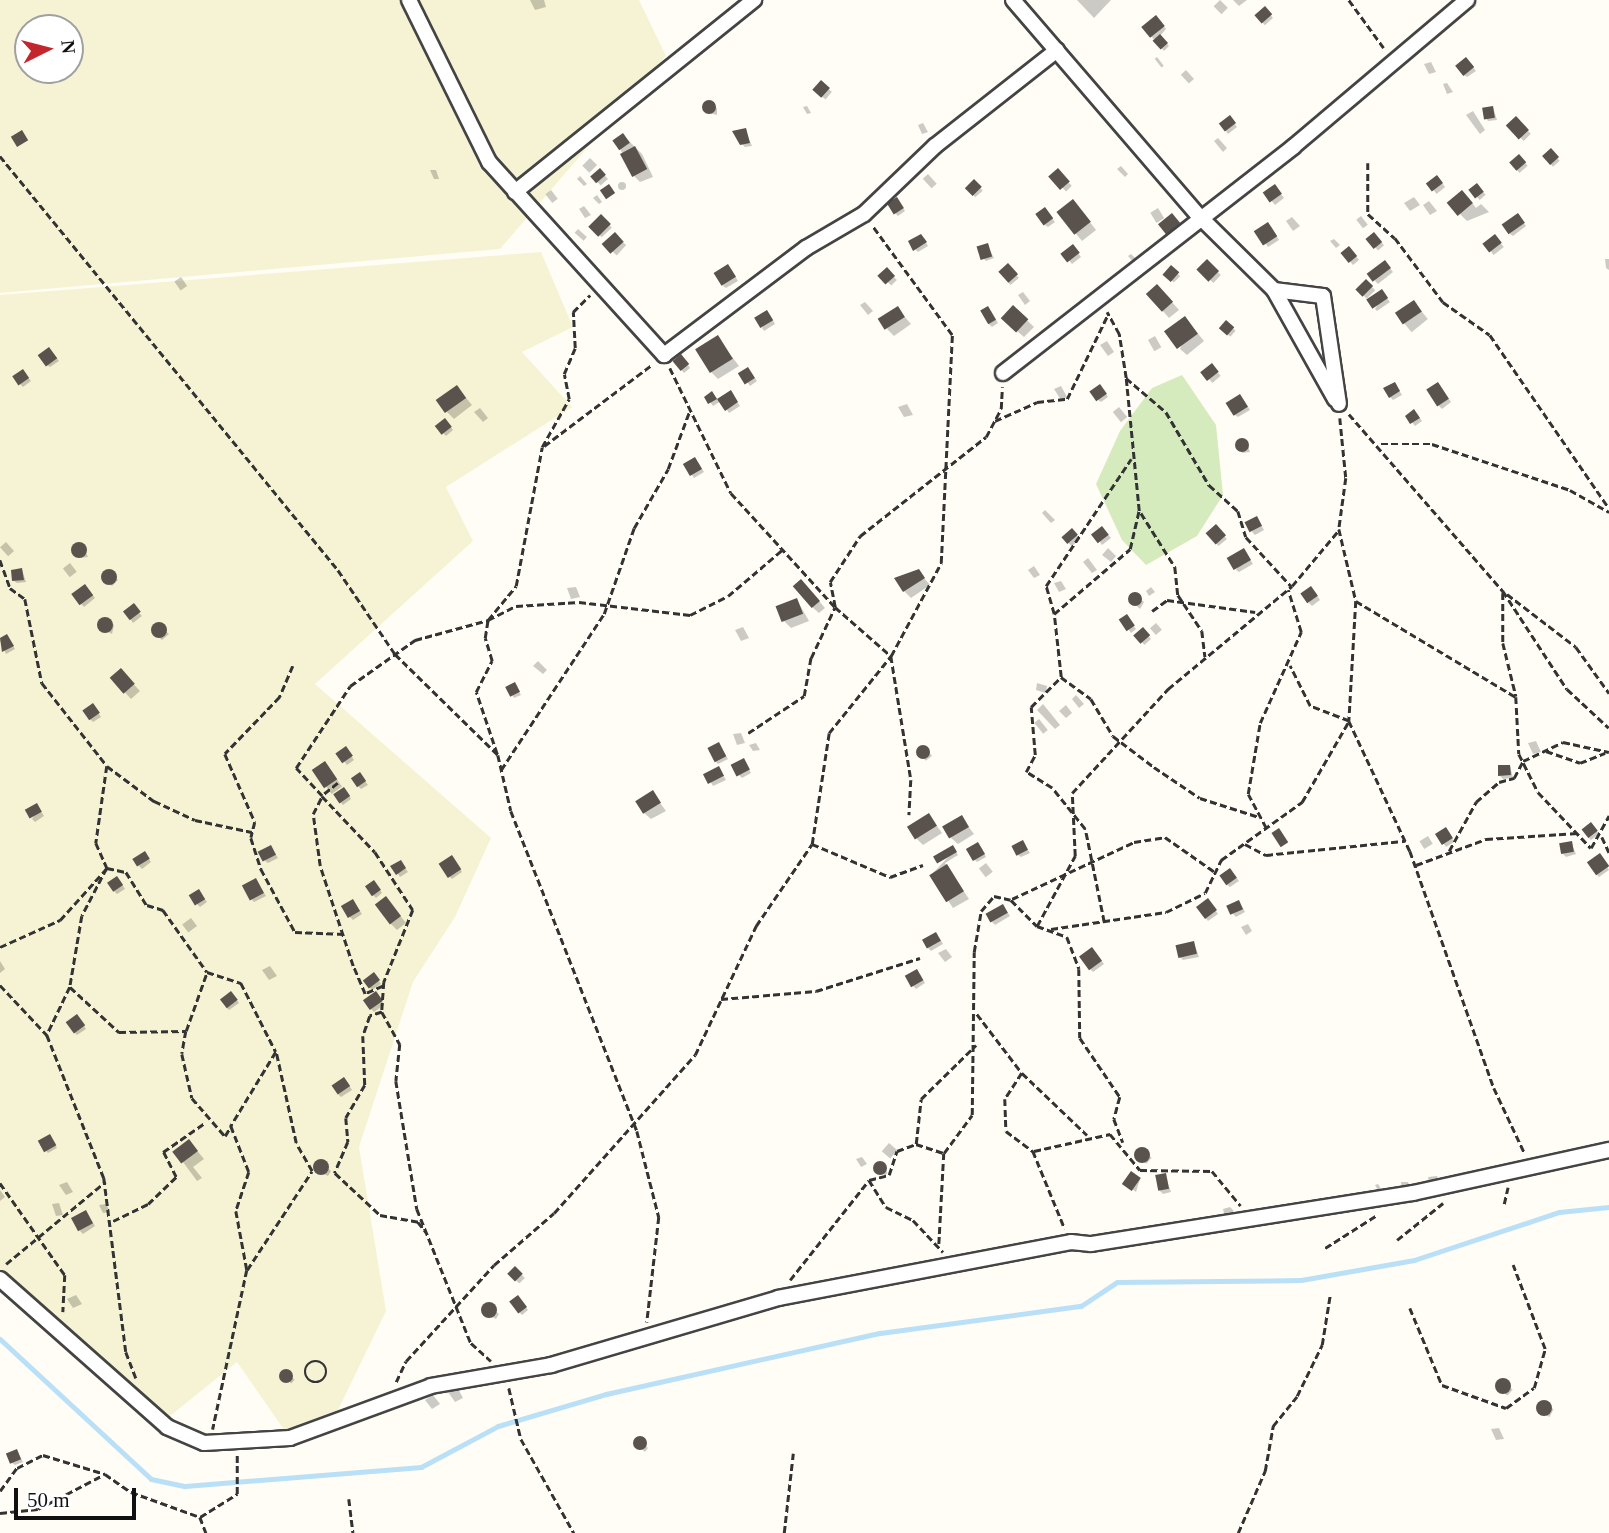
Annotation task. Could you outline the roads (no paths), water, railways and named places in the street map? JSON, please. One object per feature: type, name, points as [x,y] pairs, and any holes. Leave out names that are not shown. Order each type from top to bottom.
[{"type":"street","points":[[409,0],[489,162],[597,288],[664,355],[806,248],[864,214],[935,146],[1057,50]]},
{"type":"street","points":[[515,192],[754,0]]},
{"type":"street","points":[[1013,0],[1199,216],[1274,290],[1339,404],[1323,296],[1274,290]]},
{"type":"street","points":[[1003,373],[1100,299],[1467,0]]},
{"type":"street","points":[[0,1279],[73,1338],[167,1427],[211,1443],[290,1438],[384,1406],[431,1386],[507,1376],[645,1339],[778,1298],[1071,1242],[1413,1193],[1609,1150]]},
{"type":"waterway","points":[[0,1339],[151,1479],[185,1486],[421,1467],[498,1426],[606,1394],[880,1333],[1081,1306],[1117,1282],[1301,1280],[1414,1260],[1559,1212],[1609,1207]]}]
